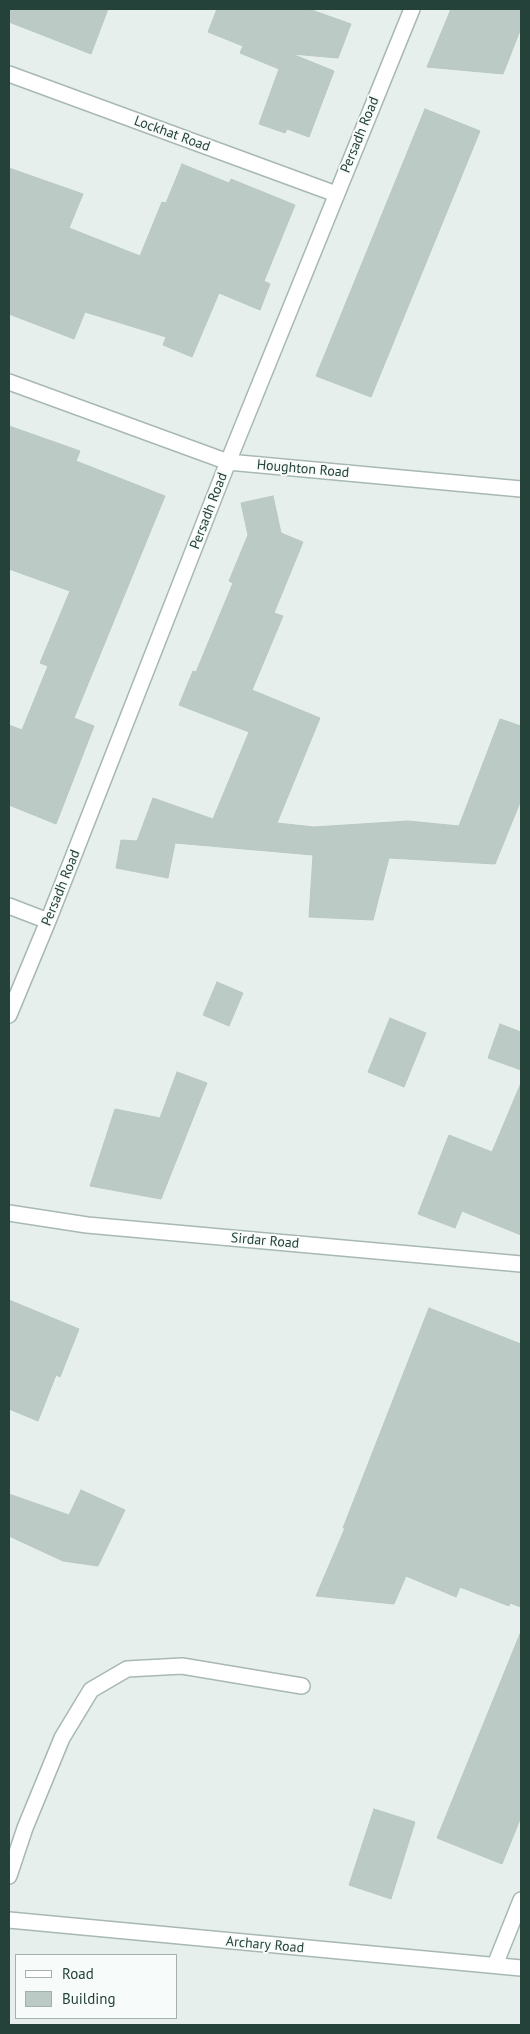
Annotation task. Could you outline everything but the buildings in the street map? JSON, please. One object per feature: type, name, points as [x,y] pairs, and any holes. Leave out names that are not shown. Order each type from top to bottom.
[{"type":"street","name":"Persadh Road","points":[[9,1015],[48,921],[228,462],[412,9]]},
{"type":"street","name":"Lockhat Road","points":[[9,74],[336,194]]},
{"type":"street","name":"Houghton Road","points":[[9,382],[228,462],[521,488]]},
{"type":"street","points":[[9,906],[48,921]]},
{"type":"street","name":"Sirdar Road","points":[[9,1213],[86,1225],[521,1264]]},
{"type":"street","points":[[9,1876],[25,1828],[62,1738],[91,1690],[128,1669],[182,1666],[302,1686]]},
{"type":"street","points":[[495,1965],[521,1900]]},
{"type":"street","name":"Archary Road","points":[[9,1920],[66,1928],[521,1968]]}]
